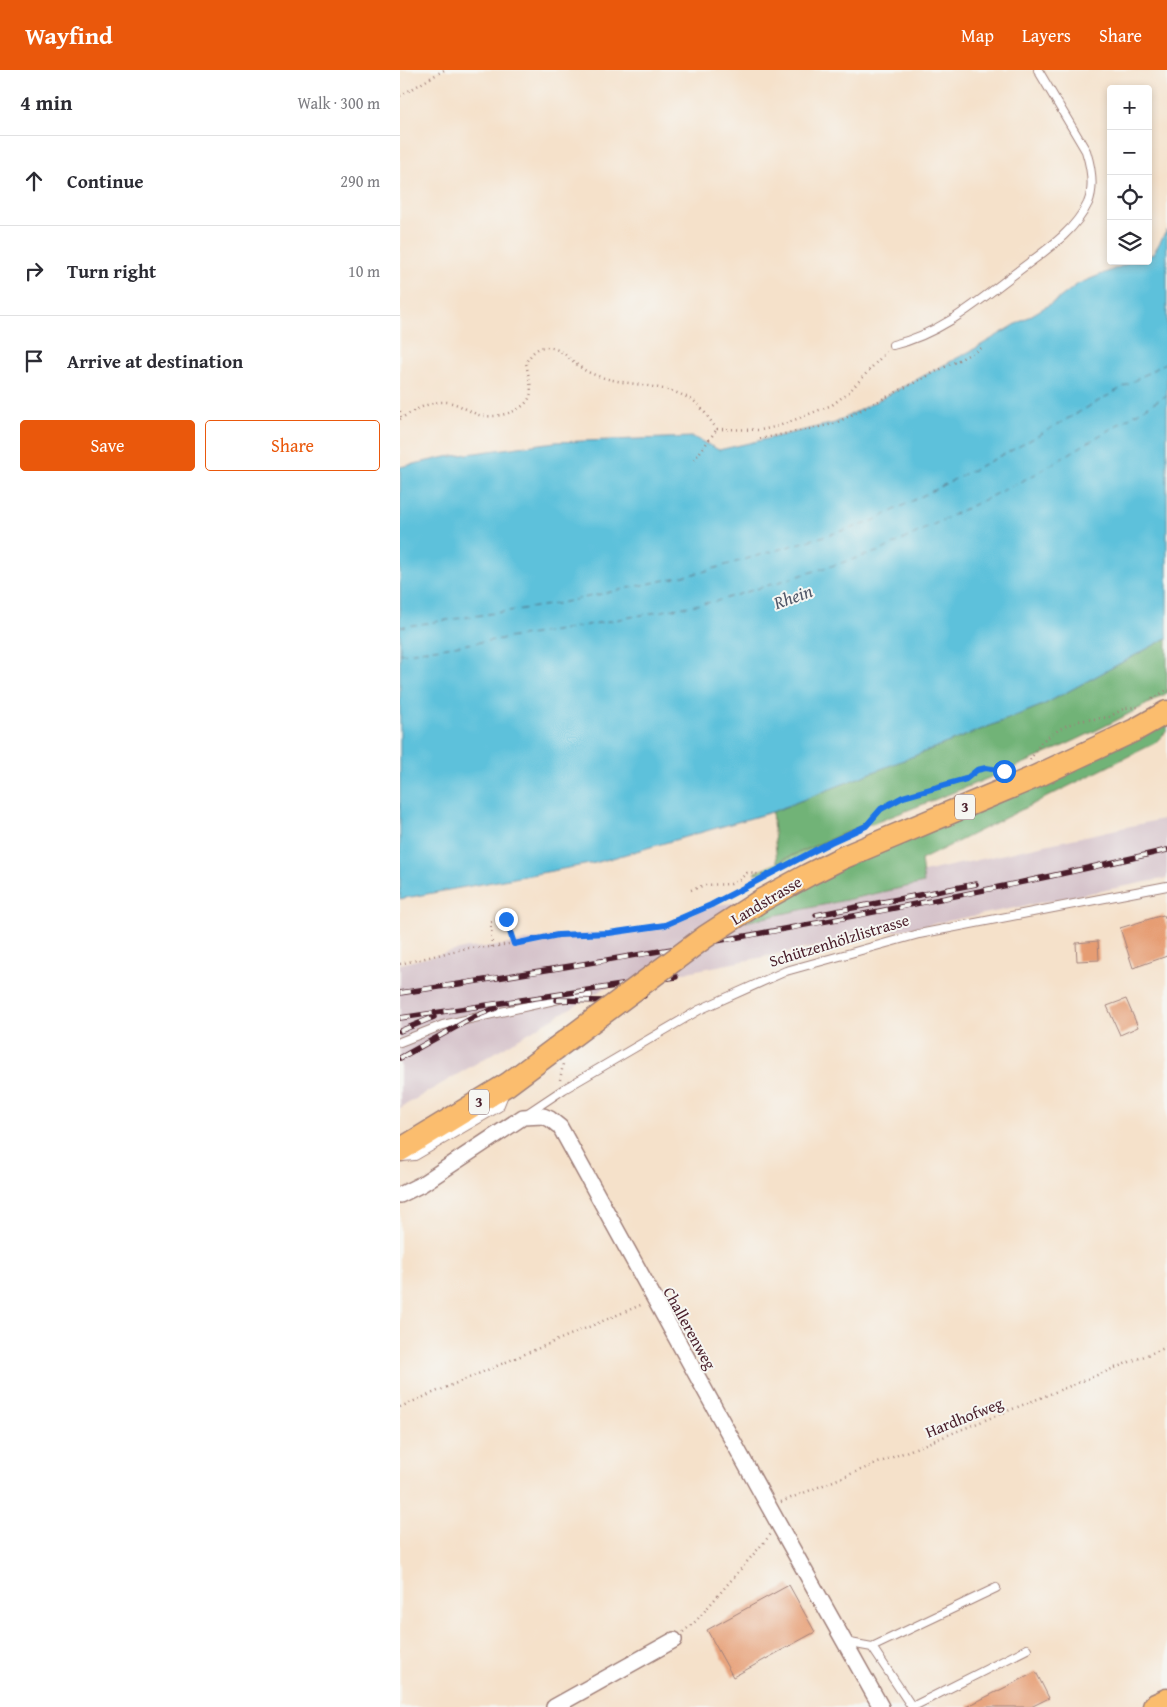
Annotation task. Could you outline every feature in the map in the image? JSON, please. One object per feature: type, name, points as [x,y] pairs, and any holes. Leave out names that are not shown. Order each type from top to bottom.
[{"type":"highway","points":[[1156,1707],[1167,1702]]},
{"type":"main road","name":"Landstrasse","points":[[400,1150],[508,1084],[560,1055],[705,937],[762,900],[808,874],[844,857],[1035,777],[1135,730],[1167,712]]},
{"type":"street","name":"Challerenweg","points":[[523,1117],[543,1116],[560,1127],[881,1707]]},
{"type":"street","points":[[400,1195],[422,1184],[523,1117]]},
{"type":"street","points":[[554,1707],[674,1640]]},
{"type":"lane","points":[[893,345],[919,336],[962,314],[1057,240],[1074,225],[1084,210],[1092,188],[1090,161],[1086,150],[1038,70]]},
{"type":"lane","name":"Schützenhölzlistrasse","points":[[523,1117],[564,1089],[699,1010],[786,971],[919,934],[1167,886]]},
{"type":"lane","points":[[400,1042],[443,1025],[588,994]]},
{"type":"lane","points":[[400,1157],[415,1156],[499,1106],[508,1084]]},
{"type":"lane","points":[[845,1642],[872,1646],[996,1588]]},
{"type":"lane","points":[[872,1646],[912,1707],[1026,1649]]},
{"type":"path","points":[[400,96],[444,70]]},
{"type":"path","points":[[400,411],[400,418],[430,404],[444,402],[452,403],[480,415],[492,416],[520,408],[527,402],[531,394],[526,362],[533,352],[543,347],[553,348],[565,353],[588,372],[624,383],[670,390],[679,394],[696,403],[717,429],[761,430],[779,426],[832,405],[849,392],[893,345]]},
{"type":"path","points":[[760,438],[834,424],[982,348]]},
{"type":"path","points":[[694,460],[717,429]]},
{"type":"path","points":[[1024,762],[1031,759],[1042,741],[1063,727],[1078,721],[1109,717],[1125,708],[1138,707],[1167,690]]},
{"type":"path","points":[[400,964],[467,948],[514,944],[558,935],[609,933],[665,925],[711,905],[866,826],[881,809],[903,797],[966,779],[977,770],[986,768],[1004,771],[1010,768]]},
{"type":"path","points":[[691,890],[705,885],[731,884],[747,873],[767,875]]},
{"type":"path","points":[[492,947],[491,922],[506,919],[514,944]]},
{"type":"path","points":[[560,1055],[560,1082],[564,1089]]},
{"type":"path","points":[[400,1407],[654,1299]]},
{"type":"path","name":"Hardhofweg","points":[[770,1507],[1167,1347]]},
{"type":"path","points":[[674,1640],[696,1622],[779,1525]]},
{"type":"shaded area","points":[[1167,818],[1167,878],[605,988],[400,1108],[400,964],[467,948],[492,947],[558,935],[609,933],[665,925],[711,905],[815,896]]},
{"type":"green space","points":[[1167,638],[1167,693],[1059,748],[947,795],[872,824],[866,824],[777,862],[772,812],[1043,705]]},
{"type":"green space","points":[[1167,722],[1167,731],[1155,743],[921,860],[924,883],[745,922],[819,878]]},
{"type":"green space","points":[[867,824],[797,858],[761,873],[754,873]]},
{"type":"water","name":"Rhein","points":[[1167,230],[1167,638],[1043,705],[772,812],[595,863],[400,899],[400,467],[446,457],[555,442],[693,437],[719,450],[835,423],[976,348],[1057,300],[1078,284],[1124,265],[1152,265],[1153,254]]},
{"type":"building","points":[[1163,915],[1167,927],[1167,956],[1133,968],[1120,928]]},
{"type":"building","points":[[1098,941],[1099,960],[1077,961],[1076,943]]},
{"type":"building","points":[[1126,999],[1138,1027],[1120,1035],[1107,1006]]},
{"type":"building","points":[[789,1585],[815,1632],[733,1677],[707,1630]]},
{"type":"building","points":[[1036,1672],[1049,1698],[1031,1707],[966,1707]]},
{"type":"ferry route","points":[[400,627],[556,604],[702,572],[869,523],[1018,447],[1167,362]]},
{"type":"ferry route","points":[[400,654],[555,631],[717,601],[880,551],[1032,476],[1167,395]]},
{"type":"railway","points":[[400,993],[785,929],[977,892],[1167,850]]},
{"type":"railway","points":[[816,915],[976,884]]},
{"type":"railway","points":[[400,1018],[676,977]]},
{"type":"railway","points":[[557,1000],[603,1001],[644,996]]},
{"type":"railway","points":[[400,1058],[474,1017],[496,1008]]},
{"type":"railway","points":[[400,1031],[434,1017]]},
{"type":"route","points":[[506,919],[514,944],[558,935],[609,933],[665,925],[711,905],[831,842],[866,826],[881,809],[903,797],[966,779],[977,770],[986,768],[1004,771]]}]
